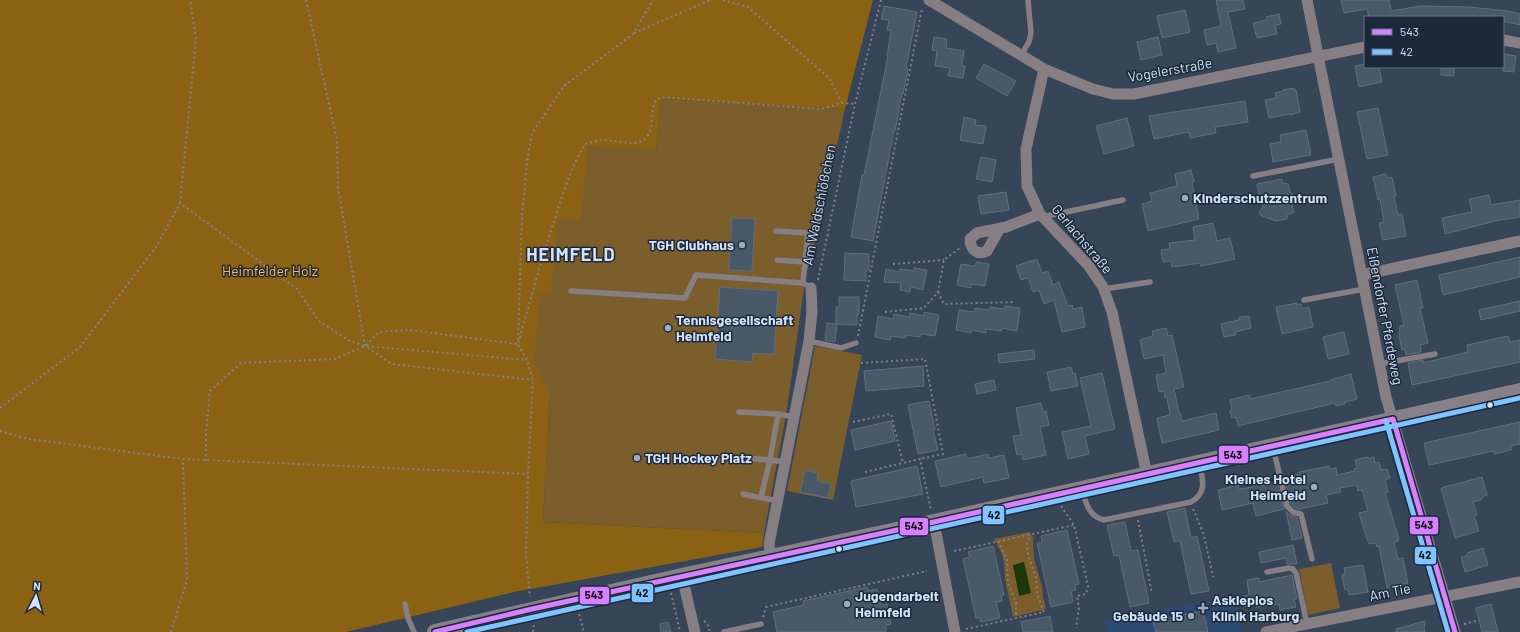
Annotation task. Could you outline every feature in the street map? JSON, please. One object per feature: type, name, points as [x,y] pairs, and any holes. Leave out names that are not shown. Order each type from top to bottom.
[{"type":"street","name":"Eißendorfer Pferdeweg","points":[[1307,0],[1386,397],[1454,629]]},
{"type":"street","name":"Vogelerstraße","points":[[926,3],[1044,69],[1093,89],[1113,94],[1134,94],[1364,47]]},
{"type":"street","points":[[1504,40],[1520,43]]},
{"type":"street","name":"Gerlachstraße","points":[[1044,69],[1026,149],[1027,186],[1041,216],[1088,265],[1103,290],[1112,312],[1147,474]]},
{"type":"street","points":[[1000,228],[990,247],[984,253],[975,252],[972,248],[970,239],[977,233],[1041,216]]},
{"type":"street","points":[[1362,275],[1520,241]]},
{"type":"street","points":[[771,557],[769,544],[809,341],[812,311],[807,285]]},
{"type":"street","points":[[435,632],[532,609],[934,522],[1520,391]]},
{"type":"street","points":[[934,522],[955,632]]},
{"type":"street","points":[[682,576],[695,632]]},
{"type":"street","name":"Am Tie","points":[[1266,632],[1520,582]]},
{"type":"lane","points":[[1021,55],[1029,42],[1031,33],[1028,0]]},
{"type":"lane","points":[[1253,176],[1339,159]]},
{"type":"lane","points":[[1041,216],[1124,200]]},
{"type":"lane","points":[[571,291],[685,298],[696,275],[807,285],[805,262],[808,233],[776,231]]},
{"type":"lane","points":[[777,260],[805,262]]},
{"type":"lane","points":[[1103,290],[1150,282]]},
{"type":"lane","points":[[1304,300],[1365,289]]},
{"type":"lane","points":[[809,341],[841,348],[856,343]]},
{"type":"lane","points":[[1379,364],[1435,354]]},
{"type":"lane","points":[[739,412],[778,414],[794,417]]},
{"type":"lane","points":[[761,497],[770,460],[778,414]]},
{"type":"lane","points":[[1273,446],[1287,506],[1293,512],[1301,514],[1312,559]]},
{"type":"lane","points":[[744,458],[785,462]]},
{"type":"lane","points":[[1082,489],[1090,512],[1099,519],[1104,520],[1191,502],[1196,499],[1200,493],[1203,484],[1199,463]]},
{"type":"lane","points":[[743,494],[778,501]]},
{"type":"lane","points":[[1267,572],[1288,568],[1293,569],[1296,573],[1308,624]]},
{"type":"lane","points":[[405,604],[408,618],[414,632]]},
{"type":"lane","points":[[724,632],[761,624]]},
{"type":"path","points":[[0,408],[80,347],[156,247],[180,203],[196,39],[190,0]]},
{"type":"path","points":[[306,0],[337,140],[338,187],[365,346]]},
{"type":"path","points":[[633,34],[653,0]]},
{"type":"path","points":[[532,609],[526,554],[528,474],[533,380],[527,360],[518,344],[522,216],[527,162],[532,133],[564,86],[633,34],[710,0]]},
{"type":"path","points":[[723,0],[748,7],[829,78],[842,103]]},
{"type":"path","name":"Am Waldschlößchen","points":[[807,285],[819,279],[854,104],[881,0]]},
{"type":"path","points":[[856,343],[926,3]]},
{"type":"path","points":[[518,344],[564,189],[579,153],[585,144],[601,140],[633,143],[645,139],[652,128],[654,103],[661,97],[821,109],[842,103],[854,104]]},
{"type":"path","points":[[180,203],[297,289],[319,320],[348,340],[365,346],[392,364],[533,380]]},
{"type":"path","points":[[893,264],[944,260],[970,239]]},
{"type":"path","points":[[885,312],[924,308],[938,292],[944,260]]},
{"type":"path","points":[[938,292],[944,304],[1015,302]]},
{"type":"path","points":[[206,461],[206,433],[210,390],[241,363],[335,359],[365,346],[379,332],[409,330],[518,344]]},
{"type":"path","points":[[365,346],[527,360]]},
{"type":"path","points":[[861,363],[925,359],[943,454],[865,472]]},
{"type":"path","points":[[853,422],[891,414],[903,463]]},
{"type":"path","points":[[0,431],[28,439],[206,461],[528,474]]},
{"type":"path","points":[[171,632],[187,580],[183,459]]},
{"type":"path","points":[[920,459],[934,522]]},
{"type":"path","points":[[1191,502],[1204,535],[1213,577]]},
{"type":"path","points":[[1061,506],[1074,525],[1088,586],[1086,594],[1077,596],[1079,608],[1076,628]]},
{"type":"path","points":[[1136,513],[1152,594]]},
{"type":"path","points":[[954,551],[1074,525]]},
{"type":"path","points":[[971,628],[1044,612],[1037,594],[1036,578],[1028,555],[1027,544],[1030,535]]},
{"type":"path","points":[[998,541],[1007,560],[1008,583],[1016,602],[1016,618]]},
{"type":"path","points":[[761,624],[766,607],[927,571]]},
{"type":"path","points":[[671,593],[680,632]]},
{"type":"path","points":[[579,614],[584,632]]},
{"type":"path","points":[[1454,629],[1479,620]]},
{"type":"shaded area","points":[[0,0],[644,83],[569,124],[580,220],[588,145],[656,150],[661,99],[845,109],[822,214],[806,274],[786,415],[764,533],[543,522],[550,395]]},
{"type":"shaded area","points":[[815,346],[862,355],[833,500],[787,491]]},
{"type":"shaded area","points":[[1030,532],[1033,538],[1034,558],[1042,586],[1046,609],[1013,617],[1005,579],[1004,562],[1002,554],[994,539]]},
{"type":"shaded area","points":[[1024,562],[1031,593],[1019,596],[1013,565]]},
{"type":"shaded area","points":[[1331,563],[1340,608],[1308,615],[1299,569]]},
{"type":"shaded area","name":"Asklepios Klinik Harburg","points":[[1234,596],[1242,632],[1107,632],[1104,619]]},
{"type":"green space","name":"Heimfelder Holz","points":[[0,0],[873,0],[845,109],[661,99],[656,150],[588,146],[581,220],[558,219],[551,293],[540,294],[534,362],[550,395],[543,522],[764,533],[762,547],[514,592],[346,632],[0,632]]},
{"type":"building","points":[[1216,0],[1243,0],[1245,9],[1228,12],[1236,48],[1218,52],[1216,43],[1207,45],[1204,30],[1221,26]]},
{"type":"building","points":[[1341,0],[1389,0],[1391,11],[1420,6],[1469,7],[1508,11],[1520,14],[1520,25],[1504,21],[1504,16],[1369,16],[1367,9],[1344,13]]},
{"type":"building","points":[[884,6],[917,12],[906,68],[908,69],[895,131],[894,130],[873,241],[851,237],[862,175],[864,175],[888,56],[891,31],[887,30],[889,20],[881,19]]},
{"type":"building","points":[[1185,10],[1190,32],[1162,38],[1157,16]]},
{"type":"building","points":[[1279,14],[1281,24],[1275,25],[1277,34],[1257,38],[1253,23],[1266,20],[1266,17]]},
{"type":"building","points":[[934,37],[947,39],[946,48],[964,51],[962,65],[965,66],[963,78],[948,76],[950,68],[935,66],[937,51],[932,50]]},
{"type":"building","points":[[1158,37],[1162,55],[1141,60],[1137,42]]},
{"type":"building","points":[[1504,54],[1516,56],[1514,72],[1503,71]]},
{"type":"building","points":[[984,64],[1016,81],[1007,96],[976,78]]},
{"type":"building","points":[[1364,64],[1364,68],[1379,68],[1382,82],[1359,87],[1355,66]]},
{"type":"building","points":[[1441,68],[1454,68],[1454,76],[1441,75]]},
{"type":"building","points":[[1294,88],[1296,90],[1300,112],[1269,118],[1265,100],[1276,98],[1275,93]]},
{"type":"building","points":[[1245,101],[1248,122],[1215,127],[1216,133],[1190,138],[1189,132],[1154,139],[1149,116]]},
{"type":"building","points":[[1378,108],[1388,155],[1367,159],[1357,112]]},
{"type":"building","points":[[964,117],[976,120],[975,125],[986,126],[983,144],[960,140]]},
{"type":"building","points":[[1127,118],[1134,146],[1104,154],[1096,126]]},
{"type":"building","points":[[1306,130],[1311,155],[1273,162],[1270,144],[1281,142],[1280,135]]},
{"type":"building","points":[[981,157],[996,160],[992,182],[976,179]]},
{"type":"building","points":[[1191,170],[1199,219],[1148,231],[1142,204],[1152,201],[1150,193],[1177,186],[1175,174]]},
{"type":"building","points":[[1386,174],[1387,178],[1392,177],[1398,215],[1402,214],[1406,236],[1383,240],[1379,223],[1384,222],[1380,199],[1378,200],[1373,177]]},
{"type":"building","points":[[1282,179],[1282,183],[1288,184],[1290,192],[1295,196],[1295,200],[1292,204],[1294,212],[1287,215],[1287,219],[1276,221],[1260,215],[1260,211],[1269,196],[1260,197],[1257,184]]},
{"type":"building","points":[[1006,192],[1009,210],[981,214],[978,196]]},
{"type":"building","points":[[1489,195],[1491,205],[1520,200],[1520,217],[1495,221],[1445,234],[1442,218],[1472,212],[1469,199]]},
{"type":"building","name":"TGH Clubhaus","points":[[732,218],[755,219],[752,271],[729,270]]},
{"type":"building","points":[[1213,223],[1217,241],[1230,238],[1235,259],[1201,266],[1200,263],[1172,267],[1171,261],[1163,262],[1161,250],[1170,249],[1169,243],[1195,240],[1193,227]]},
{"type":"building","points":[[845,253],[869,254],[869,270],[866,270],[866,281],[844,280]]},
{"type":"building","points":[[1520,257],[1520,277],[1443,295],[1439,275]]},
{"type":"building","points":[[1037,259],[1042,273],[1048,271],[1053,285],[1059,282],[1068,306],[1072,305],[1073,309],[1082,307],[1085,327],[1062,332],[1054,300],[1044,304],[1039,290],[1033,292],[1028,278],[1021,280],[1016,266]]},
{"type":"building","points":[[976,262],[989,264],[985,286],[971,284],[971,288],[957,285],[961,264],[975,266]]},
{"type":"building","points":[[914,268],[927,270],[923,290],[911,287],[910,292],[900,290],[901,283],[884,282],[886,269],[900,272],[900,269],[914,271]]},
{"type":"building","points":[[1417,280],[1423,308],[1420,308],[1428,343],[1420,345],[1421,352],[1406,355],[1405,349],[1402,350],[1399,336],[1400,326],[1404,325],[1395,285]]},
{"type":"building","points":[[720,287],[778,291],[774,354],[753,353],[752,362],[715,359]]},
{"type":"building","points":[[839,297],[859,297],[859,314],[857,314],[857,325],[837,324],[835,342],[825,340],[827,323],[836,324],[836,307],[839,307]]},
{"type":"building","points":[[1520,301],[1520,311],[1481,320],[1479,310]]},
{"type":"building","points":[[1297,303],[1297,305],[1301,304],[1302,309],[1309,307],[1313,327],[1282,334],[1276,307]]},
{"type":"building","points":[[1005,306],[1020,308],[1017,331],[1002,328],[1001,331],[986,329],[986,333],[971,330],[971,333],[956,330],[959,310],[974,312],[975,308],[989,310],[990,307],[1005,309]]},
{"type":"building","points":[[924,312],[939,315],[935,336],[921,334],[920,337],[906,335],[905,338],[891,336],[890,340],[875,337],[878,316],[893,319],[894,314],[909,317],[910,313],[924,316]]},
{"type":"building","points":[[1249,316],[1251,328],[1235,332],[1236,335],[1224,337],[1221,324],[1239,320],[1239,317]]},
{"type":"building","points":[[1166,328],[1168,336],[1172,335],[1184,387],[1174,389],[1182,421],[1216,413],[1219,430],[1162,443],[1157,418],[1170,415],[1167,398],[1165,398],[1164,391],[1159,392],[1156,375],[1166,373],[1163,355],[1144,359],[1140,340],[1153,336],[1152,331]]},
{"type":"building","points":[[1344,332],[1349,354],[1328,359],[1323,337]]},
{"type":"building","points":[[1508,336],[1510,342],[1520,340],[1520,362],[1412,385],[1408,363],[1423,360],[1423,363],[1468,352],[1467,345]]},
{"type":"building","points":[[1034,350],[1035,359],[999,363],[998,354]]},
{"type":"building","points":[[923,366],[924,386],[866,391],[864,371]]},
{"type":"building","points":[[1071,367],[1073,374],[1075,373],[1078,386],[1051,391],[1047,372]]},
{"type":"building","points":[[1102,373],[1115,429],[1085,436],[1089,454],[1068,459],[1062,432],[1091,426],[1080,378]]},
{"type":"building","points":[[1351,374],[1357,399],[1345,402],[1345,404],[1336,406],[1335,403],[1238,426],[1236,417],[1232,418],[1230,400],[1249,395],[1250,399],[1330,381]]},
{"type":"building","points":[[994,380],[996,390],[977,394],[975,384]]},
{"type":"building","points":[[929,401],[935,430],[933,430],[938,450],[918,454],[908,405]]},
{"type":"building","points":[[1041,403],[1043,412],[1046,411],[1049,425],[1040,427],[1046,455],[1023,460],[1022,454],[1017,455],[1013,436],[1021,435],[1016,408]]},
{"type":"building","points":[[891,421],[895,441],[855,450],[851,430]]},
{"type":"building","points":[[1520,422],[1520,444],[1511,446],[1511,450],[1494,454],[1494,451],[1429,465],[1424,443]]},
{"type":"building","points":[[966,454],[967,459],[988,454],[989,458],[1004,455],[1009,478],[984,483],[983,477],[941,487],[935,461]]},
{"type":"building","points":[[1368,457],[1369,459],[1374,457],[1375,463],[1379,462],[1381,470],[1387,469],[1390,478],[1385,480],[1388,492],[1385,493],[1399,539],[1398,541],[1394,542],[1398,559],[1403,558],[1408,583],[1387,588],[1379,546],[1377,547],[1376,543],[1369,544],[1359,513],[1368,511],[1362,490],[1358,491],[1357,485],[1340,488],[1341,492],[1326,495],[1328,503],[1299,509],[1295,508],[1291,504],[1285,479],[1292,478],[1292,476],[1299,474],[1299,472],[1329,466],[1330,469],[1336,468],[1337,475],[1355,471],[1354,469],[1357,468],[1355,460]]},
{"type":"building","points":[[917,466],[923,494],[856,507],[851,481]]},
{"type":"building","points":[[805,470],[818,473],[817,481],[831,484],[828,498],[800,492]]},
{"type":"building","points":[[1482,477],[1487,495],[1481,500],[1473,502],[1477,515],[1474,516],[1479,531],[1455,538],[1441,488]]},
{"type":"building","points":[[1268,480],[1271,483],[1277,482],[1284,509],[1256,516],[1253,503],[1222,510],[1218,490],[1238,485],[1239,489],[1253,487],[1257,483],[1262,486]]},
{"type":"building","points":[[1185,508],[1191,538],[1197,536],[1209,591],[1191,594],[1180,541],[1174,542],[1167,512]]},
{"type":"building","points":[[1286,511],[1290,515],[1297,517],[1302,538],[1292,540]]},
{"type":"building","points":[[1125,522],[1131,551],[1138,550],[1149,603],[1130,607],[1119,555],[1114,556],[1107,525]]},
{"type":"building","points":[[1067,530],[1079,584],[1075,585],[1076,590],[1071,591],[1073,602],[1051,607],[1037,543],[1042,542],[1041,536]]},
{"type":"building","points":[[1293,545],[1297,564],[1287,564],[1286,558],[1261,563],[1259,552]]},
{"type":"building","points":[[993,546],[1004,595],[1001,595],[1002,601],[996,602],[1000,618],[981,622],[980,618],[976,618],[963,559],[970,557],[968,552]]},
{"type":"building","points":[[1483,548],[1488,565],[1465,572],[1461,557],[1467,556],[1467,553]]},
{"type":"building","points":[[1363,565],[1368,592],[1349,595],[1348,589],[1345,590],[1342,575],[1345,574],[1344,568]]},
{"type":"building","points":[[1292,575],[1297,599],[1294,599],[1296,607],[1280,610],[1279,604],[1246,607],[1244,596],[1249,595],[1247,580],[1259,578],[1259,582]]},
{"type":"building","points":[[867,587],[868,591],[877,589],[881,605],[887,604],[891,624],[886,625],[886,632],[777,632],[773,612],[804,605],[803,601]]},
{"type":"building","points":[[1491,604],[1498,632],[1482,632],[1476,608]]},
{"type":"building","name":"Gebäude 15","points":[[1203,610],[1208,632],[1156,632],[1153,622]]},
{"type":"building","points":[[1050,616],[1053,632],[1023,632],[1021,622]]},
{"type":"building","points":[[1425,621],[1425,632],[1396,632],[1396,629]]},
{"type":"building","points":[[668,622],[671,632],[661,632],[660,624]]},
{"type":"transit line","name":"42","points":[[467,632],[1520,398]]},
{"type":"transit line","name":"543","points":[[1393,419],[1455,632]]},
{"type":"transit line","name":"543","points":[[435,632],[532,609],[934,522],[1393,419]]},
{"type":"transit line","name":"42","points":[[1386,421],[1448,632]]},
{"type":"place","name":"Kinderschutzzentrum","points":[[1185,198]]},
{"type":"place","name":"TGH Clubhaus","points":[[742,245]]},
{"type":"place","name":"Tennisgesellschaft Heimfeld","points":[[668,328]]},
{"type":"place","name":"TGH Hockey Platz","points":[[637,458]]},
{"type":"place","name":"Kleines Hotel Heimfeld","points":[[1314,487]]},
{"type":"place","name":"Jugendarbeit Heimfeld","points":[[847,604]]},
{"type":"place","name":"Asklepios Klinik Harburg","points":[[1203,608]]},
{"type":"place","name":"Gebäude 15","points":[[1191,616]]},
{"type":"district","name":"HEIMFELD","points":[[571,255]]}]
